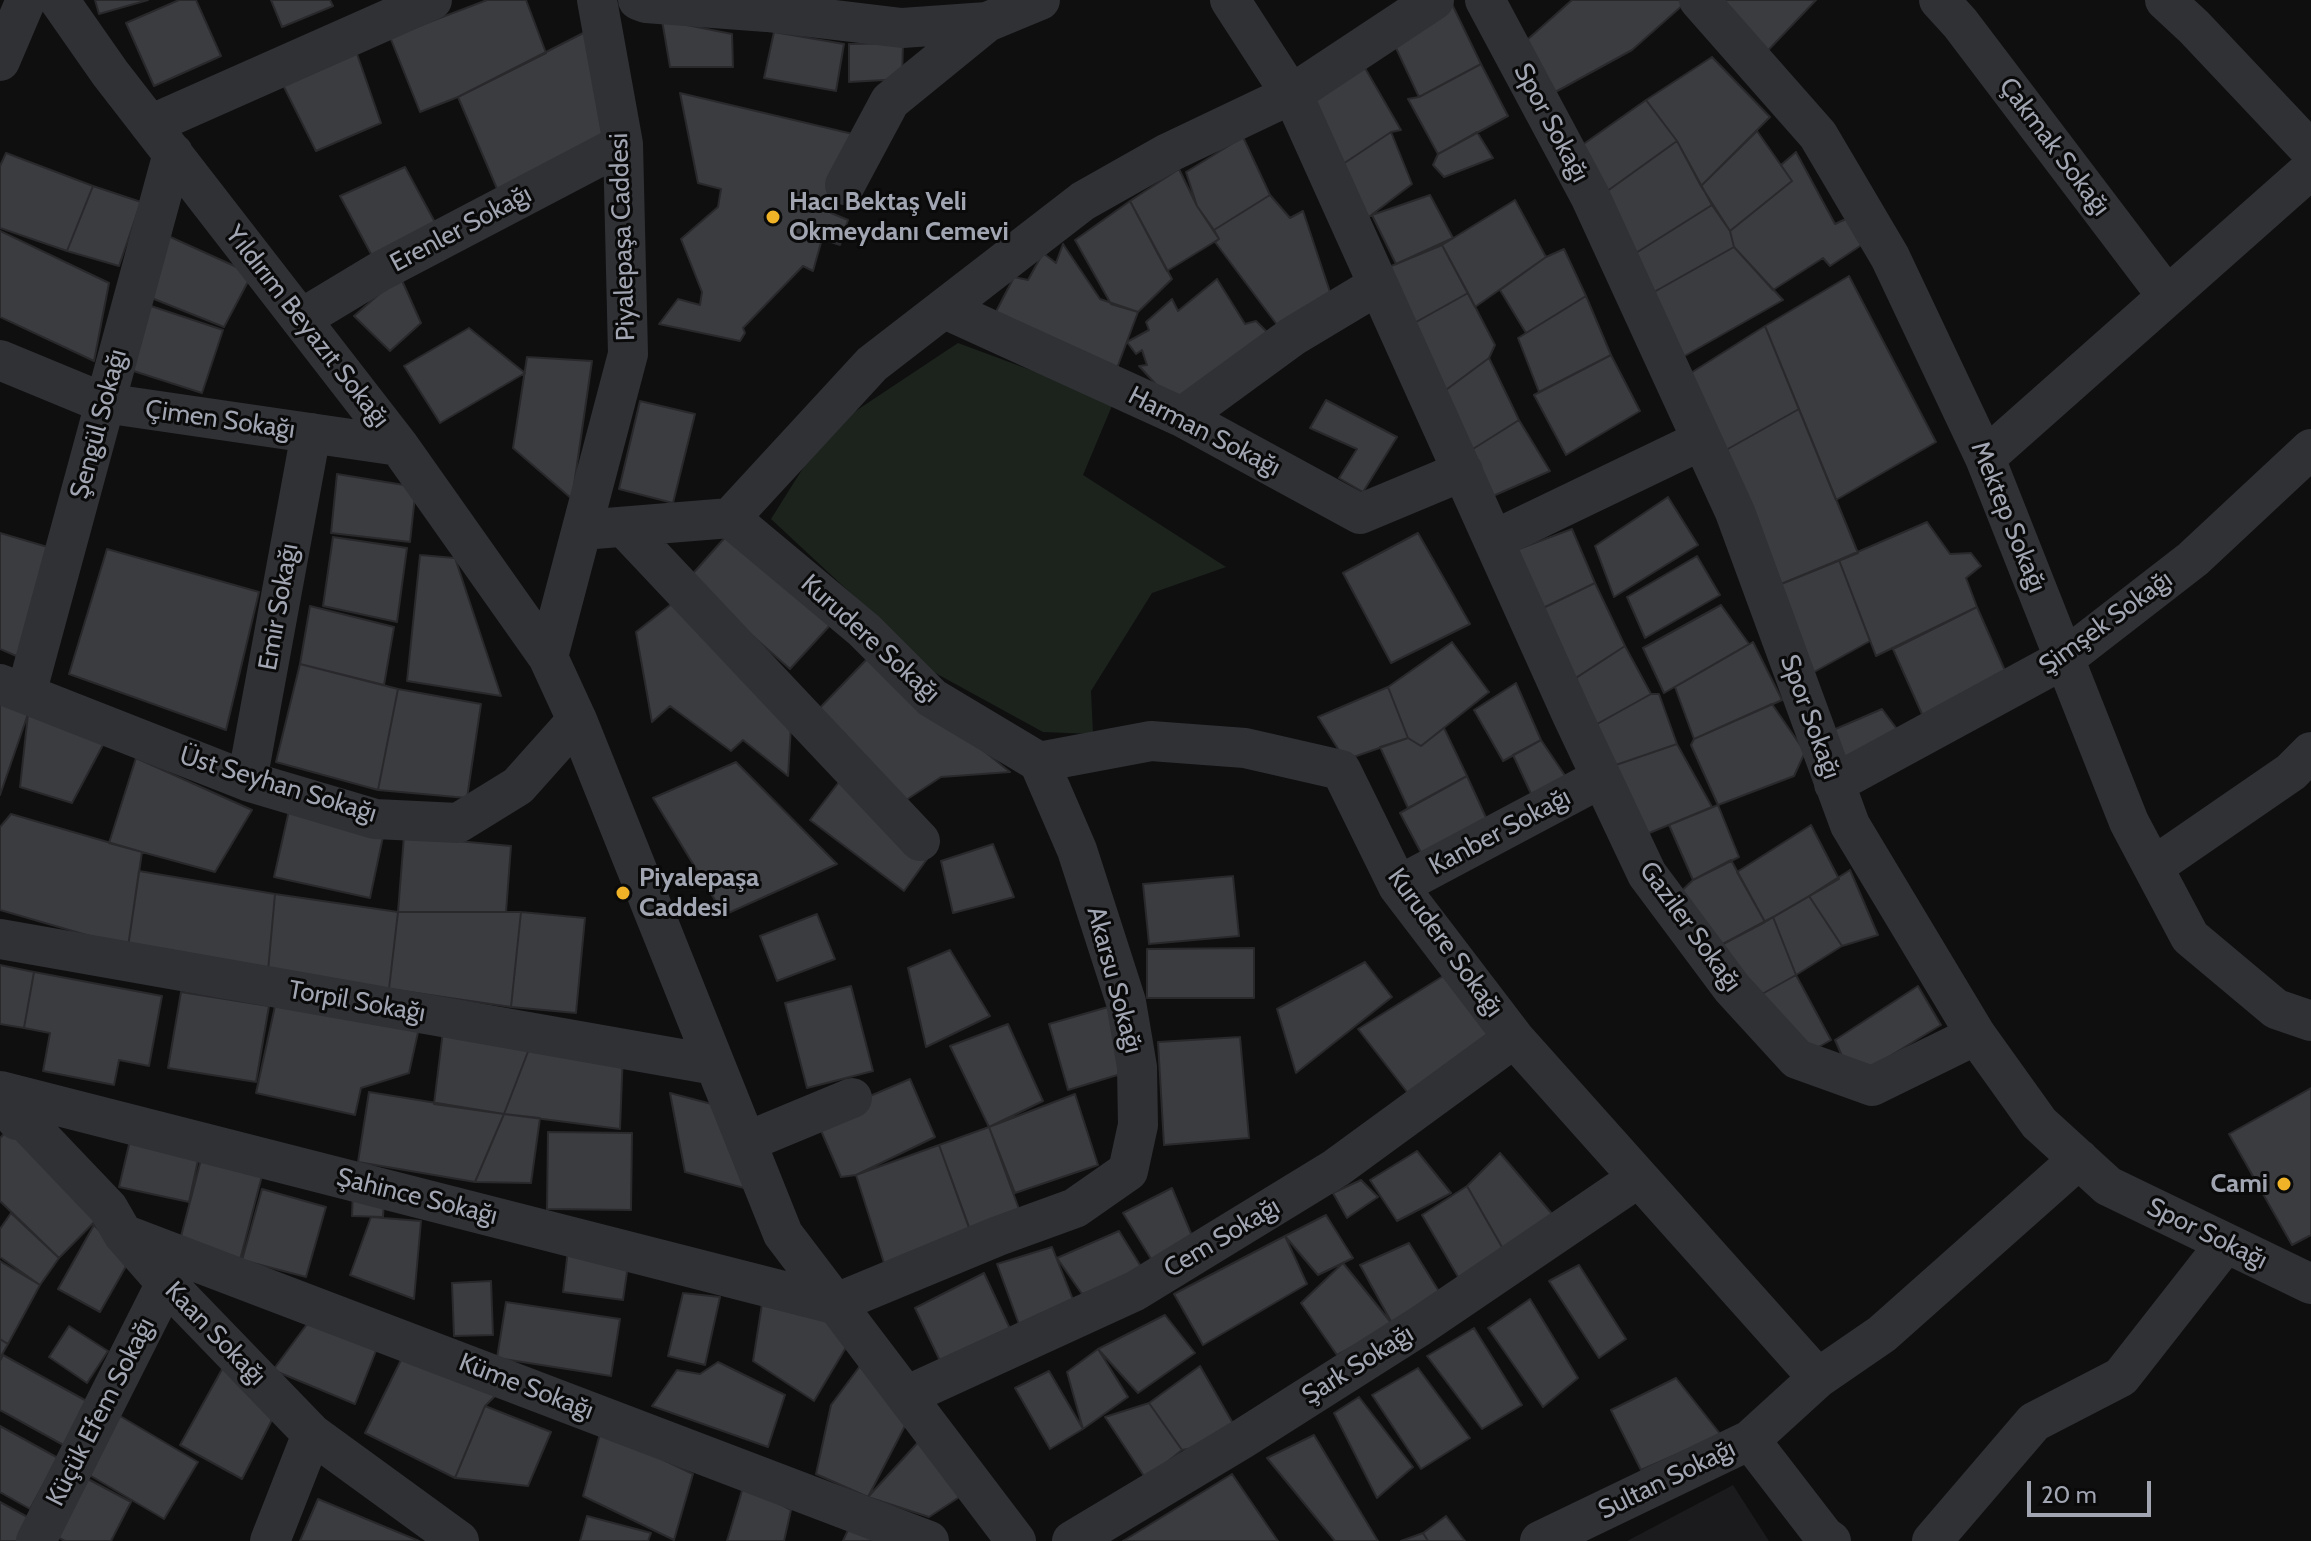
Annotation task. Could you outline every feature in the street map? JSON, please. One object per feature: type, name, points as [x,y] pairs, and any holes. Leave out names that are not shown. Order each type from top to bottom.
[{"type":"street","points":[[0,61],[26,0]]},
{"type":"street","name":"Yıldırım Beyazıt Sokağı","points":[[59,0],[399,446],[548,657]]},
{"type":"street","points":[[162,139],[432,0]]},
{"type":"street","name":"Piyalepaşa Caddesi","points":[[548,657],[628,354],[623,144],[597,0]]},
{"type":"street","points":[[638,0],[646,3],[836,10],[902,28],[987,22]]},
{"type":"street","points":[[845,185],[890,101],[987,22],[1040,0]]},
{"type":"street","name":"Gaziler Sokağı","points":[[1230,0],[1292,94],[1647,874],[1732,988],[1797,1059],[1872,1086],[1976,1035]]},
{"type":"street","points":[[582,530],[730,518],[872,364],[1083,201],[1168,153],[1292,94],[1434,0]]},
{"type":"street","name":"Spor Sokağı","points":[[1485,0],[1590,196],[1735,512],[1850,825],[1976,1035],[2039,1123],[2108,1186],[2311,1284]]},
{"type":"street","name":"Mektep Sokağı","points":[[1699,0],[1818,135],[1890,257],[1985,458],[2129,822],[2190,937],[2276,1009],[2311,1021]]},
{"type":"street","name":"Çakmak Sokağı","points":[[1939,0],[1960,23],[2167,296]]},
{"type":"street","points":[[2165,0],[2311,151]]},
{"type":"street","name":"Şengül Sokağı","points":[[13,689],[104,403],[162,139]]},
{"type":"street","name":"Erenler Sokağı","points":[[301,319],[379,272],[623,144]]},
{"type":"street","points":[[1985,458],[2311,169]]},
{"type":"street","points":[[1182,417],[1293,336],[1378,285]]},
{"type":"street","name":"Harman Sokağı","points":[[945,309],[1182,417],[1360,514],[1463,471]]},
{"type":"street","name":"Çimen Sokağı","points":[[0,360],[104,403],[399,446]]},
{"type":"street","name":"Emir Sokağı","points":[[247,781],[311,433]]},
{"type":"street","points":[[1494,540],[1702,440]]},
{"type":"street","name":"Şimşek Sokağı","points":[[1834,784],[2064,659],[2193,559],[2311,449]]},
{"type":"street","name":"Kurudere Sokağı","points":[[730,518],[864,630],[932,698],[1039,762],[1151,741],[1245,748],[1341,770],[1398,886],[1514,1038],[1818,1378]]},
{"type":"street","points":[[624,527],[920,841]]},
{"type":"street","points":[[548,657],[577,720],[783,1234],[1016,1541]]},
{"type":"street","name":"Üst Seyhan Sokağı","points":[[13,689],[247,781],[375,819],[458,823],[518,786],[577,720]]},
{"type":"street","points":[[2153,867],[2291,772],[2311,752]]},
{"type":"street","name":"Akarsu Sokağı","points":[[834,1304],[998,1236],[1075,1208],[1128,1171],[1138,1125],[1137,1067],[1126,1002],[1077,850],[1039,762]]},
{"type":"street","name":"Kanber Sokağı","points":[[1398,886],[1601,778]]},
{"type":"street","name":"Torpil Sokağı","points":[[0,939],[715,1065]]},
{"type":"street","name":"Cem Sokağı","points":[[906,1396],[1135,1291],[1336,1168],[1514,1038]]},
{"type":"street","name":"Şahince Sokağı","points":[[0,1091],[834,1304]]},
{"type":"street","name":"Kaan Sokağı","points":[[0,1098],[17,1120],[26,1122],[108,1208],[123,1234],[166,1283],[312,1434],[459,1541]]},
{"type":"street","points":[[746,1142],[852,1098]]},
{"type":"street","name":"Sultan Sokağı","points":[[1540,1541],[1750,1440],[1818,1378],[1882,1334],[2079,1159]]},
{"type":"street","name":"Şark Sokağı","points":[[1072,1541],[1242,1439],[1420,1326],[1638,1178]]},
{"type":"street","name":"Küme Sokağı","points":[[123,1234],[929,1541]]},
{"type":"street","points":[[1932,1541],[2034,1422],[2121,1377],[2226,1243]]},
{"type":"street","name":"Küçük Efem Sokağı","points":[[36,1541],[166,1283]]},
{"type":"street","points":[[270,1541],[312,1434]]},
{"type":"street","points":[[1750,1440],[1831,1541]]},
{"type":"shaded area","points":[[958,343],[1114,401],[1083,475],[1226,567],[1152,593],[1091,691],[1093,734],[1043,732],[917,663],[858,600],[771,519],[827,430]]},
{"type":"shaded area","points":[[1733,1485],[1769,1541],[1627,1541]]},
{"type":"building","points":[[95,0],[148,0],[99,14]]},
{"type":"building","points":[[179,0],[196,0],[221,56],[154,86],[126,23]]},
{"type":"building","points":[[271,0],[330,0],[333,6],[282,27]]},
{"type":"building","points":[[487,0],[526,0],[546,53],[458,97],[420,112],[390,37]]},
{"type":"building","points":[[1450,0],[1481,64],[1419,97],[1388,31]]},
{"type":"building","points":[[1572,0],[1679,0],[1684,4],[1632,50],[1539,101],[1518,48]]},
{"type":"building","points":[[1699,0],[1816,0],[1755,64]]},
{"type":"building","points":[[662,20],[732,34],[733,67],[670,67]]},
{"type":"building","points":[[595,27],[615,145],[498,191],[458,97]]},
{"type":"building","points":[[774,32],[844,44],[836,91],[764,78]]},
{"type":"building","points":[[903,43],[902,79],[849,82],[849,44]]},
{"type":"building","points":[[356,51],[381,123],[316,151],[283,85]]},
{"type":"building","points":[[1712,57],[1770,117],[1701,186],[1677,141],[1646,100]]},
{"type":"building","points":[[1481,64],[1508,116],[1438,154],[1408,99],[1419,97]]},
{"type":"building","points":[[1365,68],[1401,130],[1391,132],[1328,174],[1296,102]]},
{"type":"building","name":"Hacı Bektaş Veli Okmeydanı Cemevi","points":[[680,93],[857,135],[831,213],[848,220],[840,245],[822,239],[813,271],[803,266],[743,328],[745,333],[740,341],[659,324],[678,299],[700,305],[702,292],[681,239],[718,207],[721,189],[698,183]]},
{"type":"building","points":[[1646,100],[1677,141],[1592,202],[1568,155]]},
{"type":"building","points":[[1757,131],[1792,181],[1730,231],[1701,186]]},
{"type":"building","points":[[1391,132],[1412,184],[1353,229],[1328,174]]},
{"type":"building","points":[[1477,132],[1493,158],[1444,177],[1433,165],[1438,154]]},
{"type":"building","points":[[1243,137],[1270,195],[1214,230],[1197,206],[1186,172]]},
{"type":"building","points":[[1677,141],[1712,205],[1620,263],[1592,202]]},
{"type":"building","points":[[1796,152],[1835,224],[1848,218],[1866,242],[1830,266],[1823,258],[1773,290],[1734,247],[1730,231],[1792,181],[1781,165]]},
{"type":"building","points":[[6,153],[93,186],[67,251],[0,228],[0,166]]},
{"type":"building","points":[[405,167],[437,226],[378,267],[340,196]]},
{"type":"building","points":[[1179,169],[1197,206],[1219,239],[1167,271],[1130,201]]},
{"type":"building","points":[[93,186],[141,202],[119,266],[67,251]]},
{"type":"building","points":[[1270,195],[1290,218],[1303,211],[1330,292],[1278,326],[1215,242],[1219,239],[1214,230]]},
{"type":"building","points":[[1430,195],[1453,238],[1396,264],[1372,215]]},
{"type":"building","points":[[1515,200],[1546,257],[1475,307],[1442,245]]},
{"type":"building","points":[[1130,201],[1172,279],[1138,312],[1111,304],[1075,240]]},
{"type":"building","points":[[1712,205],[1730,231],[1734,247],[1638,301],[1620,263]]},
{"type":"building","points":[[0,231],[109,283],[94,361],[0,317]]},
{"type":"building","points":[[166,235],[252,274],[224,327],[144,295]]},
{"type":"building","points":[[1063,244],[1100,299],[1138,312],[1111,384],[987,329],[1014,277],[1028,280],[1043,253],[1056,263]]},
{"type":"building","points":[[1442,245],[1468,293],[1409,326],[1384,269]]},
{"type":"building","points":[[1734,247],[1783,300],[1667,366],[1638,301]]},
{"type":"building","points":[[1564,249],[1586,296],[1526,333],[1500,290],[1546,257]]},
{"type":"building","points":[[400,276],[421,323],[390,351],[354,316]]},
{"type":"building","points":[[1849,276],[1936,442],[1836,500],[1765,326]]},
{"type":"building","points":[[1217,279],[1245,324],[1256,321],[1273,338],[1176,406],[1139,366],[1147,365],[1142,350],[1136,354],[1127,342],[1149,330],[1146,322],[1172,299],[1178,311]]},
{"type":"building","points":[[1468,293],[1495,345],[1489,358],[1431,401],[1409,326]]},
{"type":"building","points":[[1586,296],[1611,355],[1539,392],[1518,338]]},
{"type":"building","points":[[142,303],[223,330],[202,393],[121,367]]},
{"type":"building","points":[[1765,326],[1799,409],[1710,459],[1675,383]]},
{"type":"building","points":[[469,328],[525,373],[440,423],[404,366]]},
{"type":"building","points":[[1611,355],[1640,411],[1566,455],[1534,395]]},
{"type":"building","points":[[527,357],[592,361],[572,499],[513,448]]},
{"type":"building","points":[[1489,358],[1519,420],[1457,459],[1431,401]]},
{"type":"building","points":[[1326,400],[1397,437],[1363,492],[1339,478],[1357,449],[1310,428]]},
{"type":"building","points":[[640,401],[695,414],[673,503],[619,489]]},
{"type":"building","points":[[1799,409],[1858,553],[1764,591],[1710,459]]},
{"type":"building","points":[[1519,420],[1550,471],[1477,503],[1457,459]]},
{"type":"building","points":[[337,474],[416,487],[410,542],[331,533]]},
{"type":"building","points":[[1668,497],[1698,545],[1614,597],[1595,546]]},
{"type":"building","points":[[1927,522],[1950,554],[1971,553],[1981,566],[1966,578],[1977,607],[1876,656],[1839,560]]},
{"type":"building","points":[[1572,529],[1595,583],[1541,609],[1516,550]]},
{"type":"building","points":[[0,533],[51,548],[21,658],[0,649]]},
{"type":"building","points":[[729,533],[832,623],[790,669],[688,579]]},
{"type":"building","points":[[1418,533],[1470,624],[1391,663],[1343,573]]},
{"type":"building","points":[[333,537],[407,548],[397,622],[323,606]]},
{"type":"building","points":[[107,549],[259,592],[226,730],[69,674]]},
{"type":"building","points":[[420,555],[455,558],[501,696],[407,681]]},
{"type":"building","points":[[1697,556],[1720,595],[1645,638],[1627,597]]},
{"type":"building","points":[[1839,560],[1870,641],[1796,682],[1764,591]]},
{"type":"building","points":[[1595,583],[1625,646],[1571,681],[1541,609]]},
{"type":"building","points":[[674,602],[791,726],[788,776],[743,740],[731,751],[670,706],[652,722],[636,632]]},
{"type":"building","points":[[1721,605],[1749,644],[1664,693],[1643,648]]},
{"type":"building","points":[[310,606],[394,627],[384,685],[300,664]]},
{"type":"building","points":[[1977,607],[2010,682],[1930,732],[1893,649]]},
{"type":"building","points":[[1452,642],[1489,692],[1421,746],[1408,738],[1388,687]]},
{"type":"building","points":[[1753,642],[1782,700],[1694,739],[1675,687]]},
{"type":"building","points":[[1625,646],[1651,694],[1590,728],[1576,678]]},
{"type":"building","points":[[868,658],[1010,772],[941,777],[903,802],[815,713]]},
{"type":"building","points":[[300,664],[398,689],[378,790],[276,762]]},
{"type":"building","points":[[1516,683],[1541,740],[1503,761],[1474,710]]},
{"type":"building","points":[[1388,687],[1408,738],[1345,760],[1318,717]]},
{"type":"building","points":[[398,689],[481,704],[467,798],[378,790]]},
{"type":"building","points":[[1651,694],[1659,694],[1677,744],[1610,767],[1597,724]]},
{"type":"building","points":[[0,703],[28,714],[0,795]]},
{"type":"building","points":[[1772,704],[1805,752],[1794,776],[1718,805],[1691,745],[1694,739]]},
{"type":"building","points":[[1882,709],[1908,744],[1834,784],[1817,737]]},
{"type":"building","points":[[28,714],[104,743],[72,803],[20,787]]},
{"type":"building","points":[[1444,728],[1467,776],[1408,808],[1380,747],[1408,738],[1421,746]]},
{"type":"building","points":[[1541,740],[1566,777],[1533,798],[1513,755]]},
{"type":"building","points":[[1677,744],[1712,807],[1642,836],[1610,767]]},
{"type":"building","points":[[136,758],[252,810],[215,872],[109,843]]},
{"type":"building","points":[[736,762],[837,864],[724,915],[653,798]]},
{"type":"building","points":[[1467,776],[1494,835],[1425,860],[1400,813]]},
{"type":"building","points":[[842,778],[930,855],[904,891],[810,820]]},
{"type":"building","points":[[1718,805],[1739,857],[1693,880],[1669,825]]},
{"type":"building","points":[[290,806],[385,827],[370,898],[274,877]]},
{"type":"building","points":[[11,814],[142,852],[128,947],[0,910],[0,827]]},
{"type":"building","points":[[1811,825],[1839,879],[1765,922],[1737,872]]},
{"type":"building","points":[[404,836],[511,846],[506,912],[398,912]]},
{"type":"building","points":[[993,844],[1014,897],[953,913],[941,861]]},
{"type":"building","points":[[1731,860],[1765,922],[1706,953],[1669,903],[1693,880]]},
{"type":"building","points":[[1850,870],[1878,935],[1842,946],[1809,896]]},
{"type":"building","points":[[139,871],[275,894],[268,971],[128,947]]},
{"type":"building","points":[[1233,876],[1239,936],[1149,944],[1143,884]]},
{"type":"building","points":[[275,894],[398,912],[389,989],[268,971]]},
{"type":"building","points":[[1809,896],[1842,946],[1796,975],[1773,917]]},
{"type":"building","points":[[398,912],[521,912],[511,1007],[389,989]]},
{"type":"building","points":[[521,912],[585,918],[576,1013],[511,1007]]},
{"type":"building","points":[[817,914],[835,959],[777,981],[760,936]]},
{"type":"building","points":[[1773,917],[1796,975],[1746,1003],[1706,953]]},
{"type":"building","points":[[1254,948],[1254,998],[1147,998],[1147,949]]},
{"type":"building","points":[[950,950],[990,1016],[926,1047],[908,968]]},
{"type":"building","points":[[1365,962],[1392,997],[1296,1073],[1277,1009]]},
{"type":"building","points":[[0,965],[34,972],[24,1028],[0,1024]]},
{"type":"building","points":[[34,972],[162,996],[149,1066],[119,1060],[114,1085],[43,1071],[50,1033],[24,1028]]},
{"type":"building","points":[[1448,973],[1496,1035],[1411,1097],[1358,1029]]},
{"type":"building","points":[[1796,975],[1831,1040],[1797,1059],[1746,1003]]},
{"type":"building","points":[[851,986],[873,1071],[807,1088],[785,1003]]},
{"type":"building","points":[[1918,986],[1941,1025],[1852,1079],[1835,1040]]},
{"type":"building","points":[[181,992],[269,1006],[256,1082],[168,1068]]},
{"type":"building","points":[[277,997],[419,1028],[409,1073],[361,1088],[355,1115],[256,1093]]},
{"type":"building","points":[[1115,1005],[1134,1070],[1068,1090],[1049,1024]]},
{"type":"building","points":[[1008,1024],[1043,1101],[989,1127],[950,1046]]},
{"type":"building","points":[[443,1031],[529,1049],[504,1114],[434,1104]]},
{"type":"building","points":[[1240,1037],[1249,1138],[1164,1145],[1158,1042]]},
{"type":"building","points":[[529,1049],[623,1052],[620,1129],[504,1114]]},
{"type":"building","points":[[910,1079],[935,1137],[856,1175],[841,1177],[816,1119]]},
{"type":"building","name":"Cami","points":[[2311,1088],[2311,1235],[2292,1245],[2229,1134]]},
{"type":"building","points":[[369,1092],[504,1114],[475,1182],[358,1162]]},
{"type":"building","points":[[670,1093],[723,1107],[755,1191],[685,1172]]},
{"type":"building","points":[[1075,1094],[1098,1165],[1015,1193],[989,1127]]},
{"type":"building","points":[[504,1114],[540,1118],[531,1183],[475,1182]]},
{"type":"building","points":[[17,1120],[108,1208],[59,1258],[0,1201],[0,1138]]},
{"type":"building","points":[[989,1127],[1019,1209],[969,1228],[939,1145]]},
{"type":"building","points":[[548,1132],[632,1133],[631,1210],[547,1209]]},
{"type":"building","points":[[131,1136],[200,1151],[189,1202],[119,1187]]},
{"type":"building","points":[[939,1145],[972,1235],[884,1263],[856,1175]]},
{"type":"building","points":[[1417,1151],[1451,1193],[1397,1221],[1370,1180]]},
{"type":"building","points":[[203,1152],[264,1168],[240,1260],[179,1244]]},
{"type":"building","points":[[1500,1153],[1559,1222],[1510,1261],[1467,1186]]},
{"type":"building","points":[[1361,1180],[1378,1197],[1347,1218],[1333,1193]]},
{"type":"building","points":[[1467,1186],[1510,1261],[1464,1287],[1422,1215]]},
{"type":"building","points":[[1172,1188],[1195,1243],[1156,1267],[1123,1213]]},
{"type":"building","points":[[262,1189],[326,1207],[306,1277],[242,1260]]},
{"type":"building","points":[[353,1189],[384,1200],[383,1217],[352,1216]]},
{"type":"building","points":[[11,1213],[59,1258],[40,1285],[0,1257],[0,1229]]},
{"type":"building","points":[[1326,1215],[1353,1258],[1318,1275],[1285,1236]]},
{"type":"building","points":[[371,1217],[421,1221],[414,1299],[350,1275]]},
{"type":"building","points":[[94,1225],[129,1261],[100,1312],[58,1289]]},
{"type":"building","points":[[1119,1231],[1145,1273],[1082,1294],[1057,1258]]},
{"type":"building","points":[[1285,1236],[1307,1284],[1203,1345],[1174,1294]]},
{"type":"building","points":[[1409,1243],[1440,1293],[1393,1325],[1360,1265]]},
{"type":"building","points":[[1052,1247],[1074,1302],[1020,1327],[997,1264]]},
{"type":"building","points":[[568,1250],[629,1258],[623,1300],[563,1292]]},
{"type":"building","points":[[0,1261],[40,1285],[8,1344],[0,1339]]},
{"type":"building","points":[[1343,1263],[1393,1325],[1337,1355],[1301,1303]]},
{"type":"building","points":[[1579,1265],[1626,1339],[1599,1358],[1549,1281]]},
{"type":"building","points":[[984,1273],[1013,1335],[941,1363],[915,1308]]},
{"type":"building","points":[[491,1281],[493,1335],[454,1336],[452,1283]]},
{"type":"building","points":[[683,1293],[720,1297],[705,1365],[668,1356]]},
{"type":"building","points":[[1530,1299],[1578,1378],[1543,1407],[1488,1328]]},
{"type":"building","points":[[506,1302],[620,1319],[611,1376],[497,1358]]},
{"type":"building","points":[[762,1304],[816,1311],[848,1344],[814,1401],[753,1361]]},
{"type":"building","points":[[319,1308],[383,1333],[355,1404],[273,1370]]},
{"type":"building","points":[[1165,1315],[1195,1353],[1138,1393],[1098,1349]]},
{"type":"building","points":[[69,1326],[108,1351],[87,1383],[49,1357]]},
{"type":"building","points":[[1474,1328],[1522,1405],[1482,1429],[1427,1356]]},
{"type":"building","points":[[0,1339],[8,1344],[0,1358]]},
{"type":"building","points":[[1098,1349],[1128,1397],[1083,1429],[1067,1372]]},
{"type":"building","points":[[406,1350],[497,1394],[485,1406],[455,1478],[365,1433]]},
{"type":"building","points":[[3,1355],[92,1404],[67,1447],[0,1410],[0,1361]]},
{"type":"building","points":[[718,1362],[785,1395],[768,1447],[652,1406],[677,1370],[700,1374]]},
{"type":"building","points":[[225,1364],[277,1410],[242,1479],[180,1445]]},
{"type":"building","points":[[860,1366],[908,1420],[868,1497],[816,1474],[831,1405]]},
{"type":"building","points":[[1200,1366],[1242,1439],[1182,1450],[1149,1403]]},
{"type":"building","points":[[1418,1368],[1470,1438],[1421,1469],[1372,1395]]},
{"type":"building","points":[[1049,1371],[1083,1429],[1050,1449],[1015,1388]]},
{"type":"building","points":[[1676,1378],[1721,1435],[1641,1470],[1611,1410]]},
{"type":"building","points":[[1359,1397],[1413,1467],[1377,1498],[1334,1413]]},
{"type":"building","points":[[1149,1403],[1182,1450],[1146,1479],[1105,1417]]},
{"type":"building","points":[[485,1406],[551,1432],[528,1486],[455,1478]]},
{"type":"building","points":[[120,1416],[198,1462],[164,1519],[86,1473]]},
{"type":"building","points":[[0,1426],[58,1458],[30,1509],[0,1492]]},
{"type":"building","points":[[601,1430],[693,1474],[674,1540],[583,1496]]},
{"type":"building","points":[[1314,1435],[1378,1541],[1335,1541],[1267,1458]]},
{"type":"building","points":[[922,1438],[961,1496],[929,1517],[868,1497]]},
{"type":"building","points":[[1232,1474],[1278,1541],[1123,1541]]},
{"type":"building","points":[[86,1478],[131,1502],[111,1541],[65,1541],[55,1536]]},
{"type":"building","points":[[744,1484],[791,1510],[784,1541],[727,1541]]},
{"type":"building","points":[[318,1499],[419,1541],[300,1541]]},
{"type":"building","points":[[0,1502],[33,1520],[22,1541],[0,1541]]},
{"type":"building","points":[[587,1516],[651,1533],[648,1541],[580,1541]]},
{"type":"building","points":[[1446,1516],[1465,1541],[1428,1541],[1423,1533]]},
{"type":"building","points":[[849,1528],[877,1541],[843,1541]]},
{"type":"building","points":[[1423,1533],[1428,1541],[1401,1541]]},
{"type":"place","name":"Hacı Bektaş Veli Okmeydanı Cemevi","points":[[773,217]]},
{"type":"place","name":"Piyalepaşa Caddesi","points":[[623,893]]},
{"type":"place","name":"Cami","points":[[2284,1184]]}]
